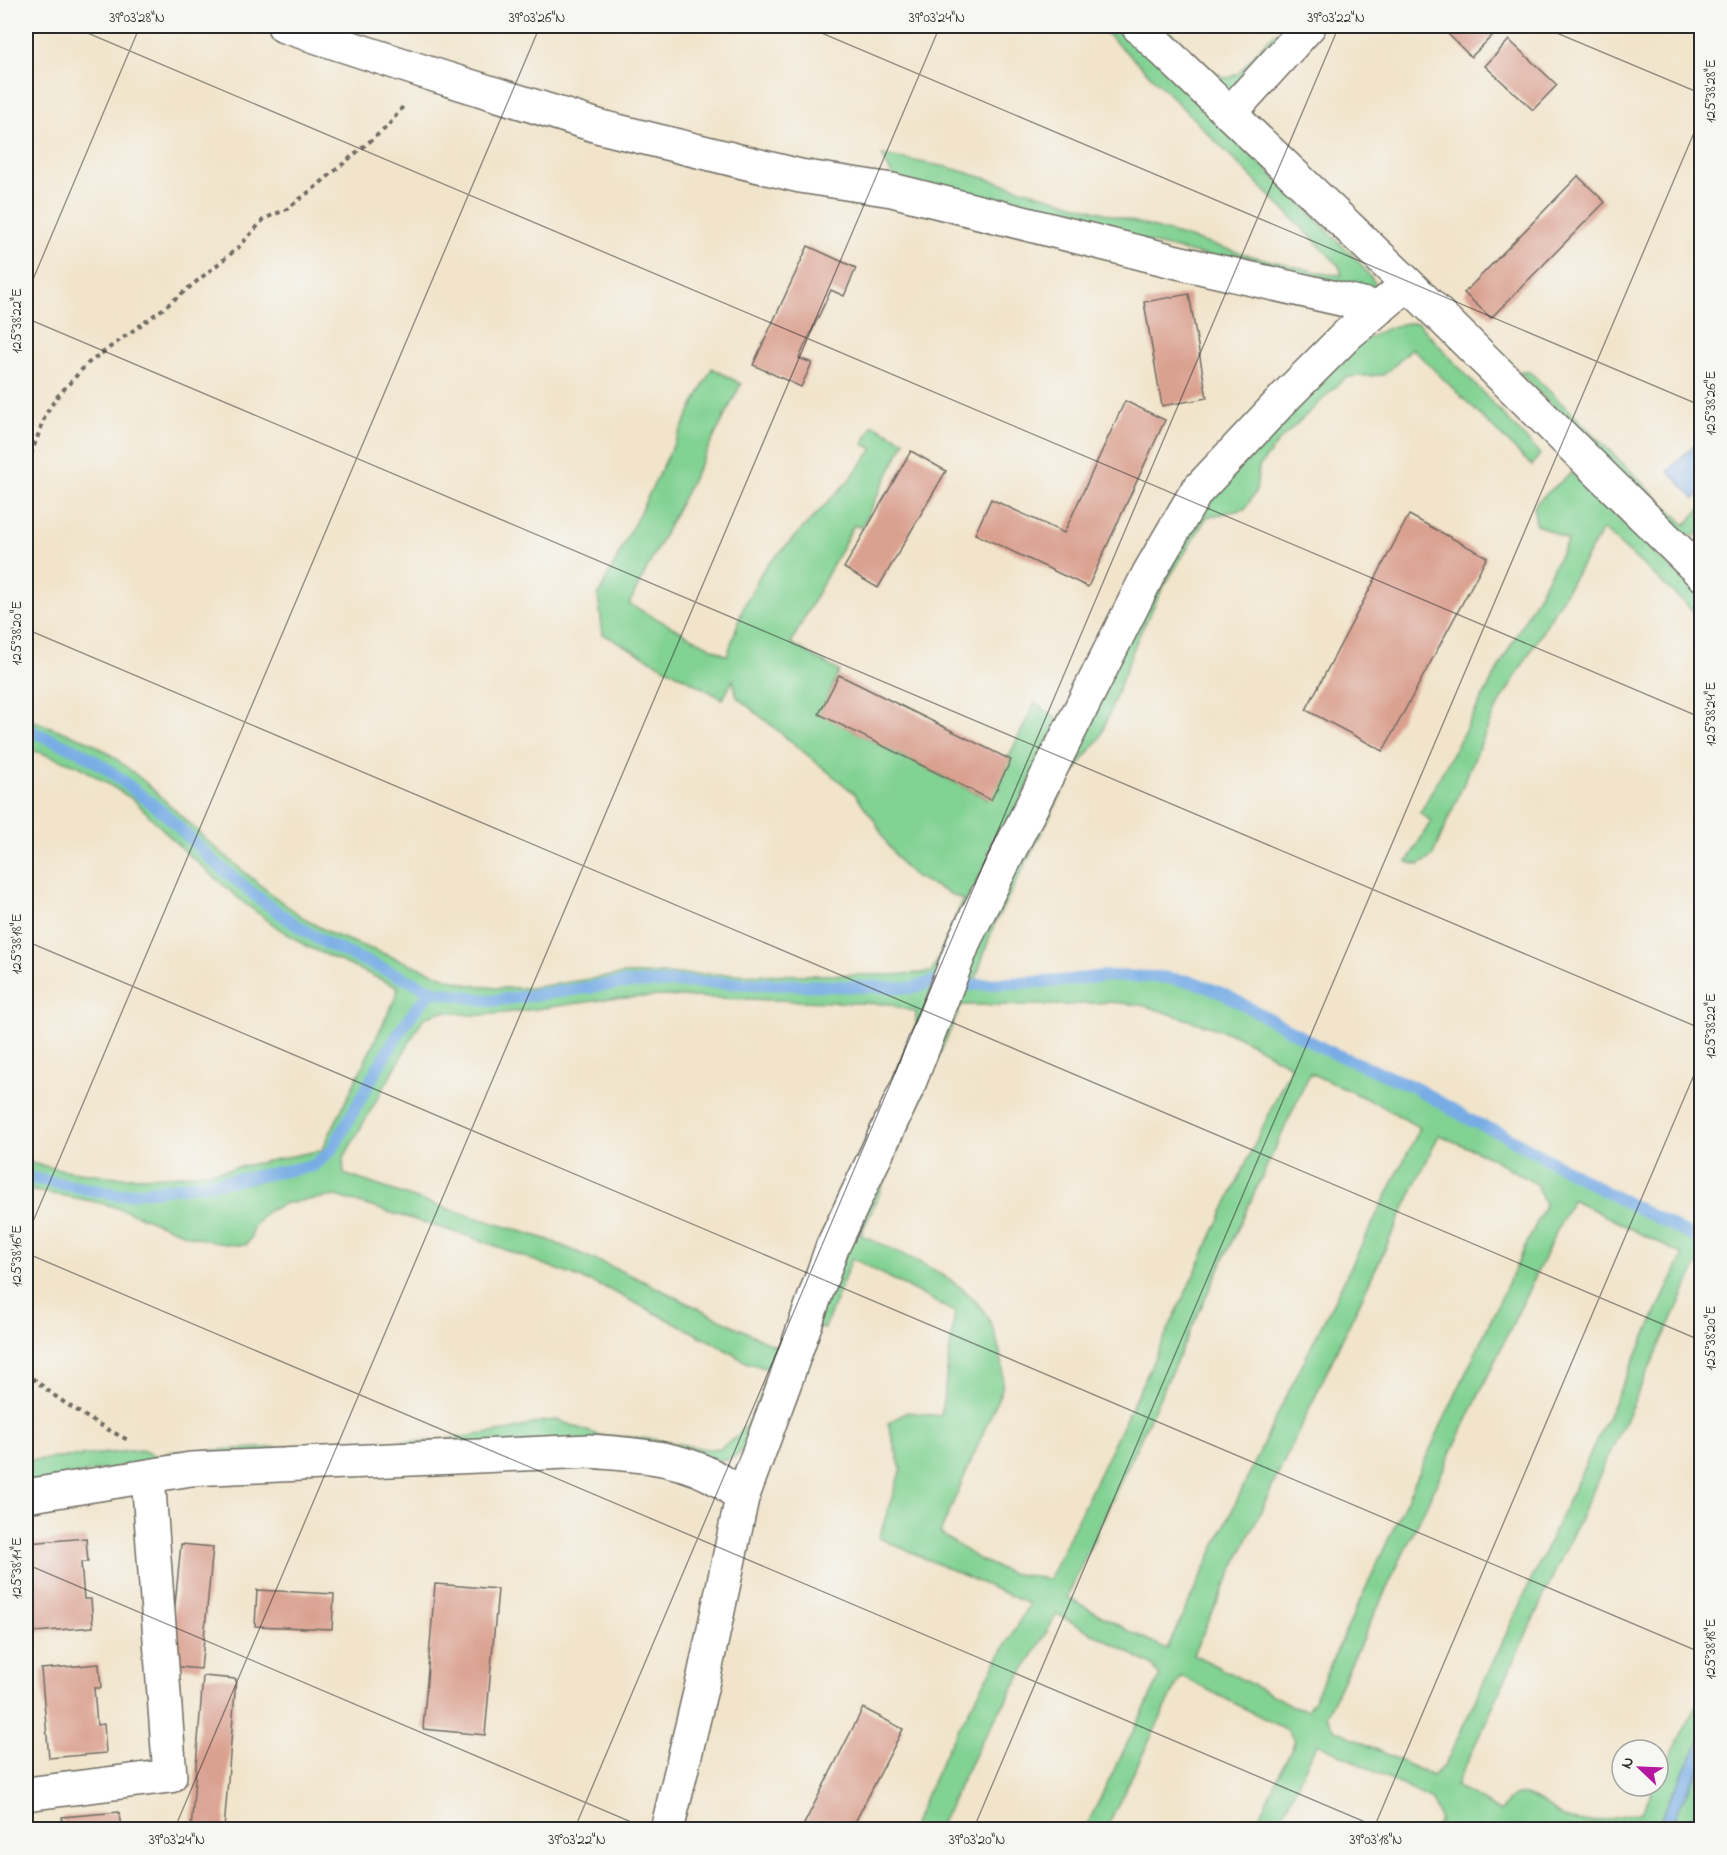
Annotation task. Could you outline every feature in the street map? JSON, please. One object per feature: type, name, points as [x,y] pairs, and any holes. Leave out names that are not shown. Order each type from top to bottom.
[{"type":"street","points":[[284,26],[601,127],[800,176],[892,190],[1173,261],[1380,308]]},
{"type":"street","points":[[1138,26],[1699,566]]},
{"type":"street","points":[[1230,113],[1309,26]]},
{"type":"street","points":[[667,1830],[704,1676],[742,1498],[832,1248],[908,1086],[966,937],[1149,573],[1196,492],[1347,334],[1408,284]]},
{"type":"street","points":[[26,1496],[192,1469],[589,1450],[651,1456],[693,1468],[724,1483],[742,1498]]},
{"type":"street","points":[[26,1794],[170,1776],[148,1476]]},
{"type":"path","points":[[26,462],[46,414],[56,398],[87,364],[164,308],[239,247],[264,219],[287,209],[364,147],[388,126],[428,73]]},
{"type":"path","points":[[26,1372],[34,1381],[100,1427],[132,1442]]},
{"type":"green space","points":[[1098,26],[1123,26],[1358,261],[1379,288],[1377,295],[897,185],[882,155],[947,167],[1251,256],[1326,274],[1342,275],[1339,266],[1320,246],[1138,63]]},
{"type":"green space","points":[[1153,26],[1164,26],[1211,70],[1229,78],[1239,73],[1262,46],[1284,26],[1297,26],[1248,81],[1225,93]]},
{"type":"green space","points":[[1418,323],[1540,454],[1532,466],[1412,348],[1383,375],[1346,377],[1280,440],[1259,467],[1256,491],[1245,509],[1207,517],[1164,586],[1139,635],[1100,738],[1071,775],[993,927],[975,981],[967,981],[964,984],[967,987],[1015,987],[1104,979],[1132,979],[1162,980],[1193,985],[1223,996],[1325,1052],[1413,1089],[1604,1195],[1701,1245],[1701,1265],[1698,1263],[1456,1786],[1501,1812],[1509,1800],[1516,1795],[1524,1795],[1540,1801],[1571,1820],[1588,1822],[1615,1818],[1641,1812],[1649,1798],[1670,1798],[1670,1757],[1701,1696],[1701,1740],[1668,1802],[1657,1829],[1435,1829],[1440,1820],[1432,1800],[1317,1743],[1276,1829],[1253,1829],[1295,1741],[1287,1730],[1181,1676],[1106,1829],[1085,1829],[1160,1677],[1152,1665],[1057,1614],[978,1748],[938,1829],[911,1829],[948,1747],[1029,1604],[879,1538],[901,1469],[888,1423],[907,1412],[941,1416],[955,1312],[852,1258],[825,1328],[814,1325],[980,932],[1159,575],[1207,503],[1349,351],[1391,327]],"holes":[[[1109,1002],[1142,1005],[1236,1035],[1291,1066],[1049,1579],[1010,1573],[978,1559],[940,1533],[1002,1389],[1003,1368],[999,1348],[988,1318],[980,1306],[955,1283],[925,1265],[861,1235],[961,1005],[1067,1005]],[[1310,1073],[1382,1106],[1420,1128],[1277,1415],[1167,1649],[1067,1597]],[[1439,1135],[1490,1157],[1536,1184],[1545,1205],[1314,1700],[1307,1710],[1293,1706],[1193,1654]],[[1572,1199],[1683,1255],[1445,1765],[1432,1776],[1334,1729],[1326,1716]]]},
{"type":"green space","points":[[712,368],[741,384],[629,604],[727,656],[743,608],[762,571],[849,480],[873,449],[863,444],[873,425],[905,441],[861,528],[854,525],[791,643],[839,671],[820,714],[988,799],[1035,703],[1059,719],[938,978],[909,984],[685,979],[621,980],[491,998],[435,988],[329,941],[300,924],[215,860],[167,812],[112,769],[83,749],[26,726],[26,718],[91,742],[114,757],[145,782],[210,843],[271,894],[308,921],[332,934],[470,985],[528,988],[625,974],[893,975],[932,972],[963,900],[916,877],[903,866],[855,794],[737,697],[733,680],[723,699],[603,634],[598,596]]},
{"type":"green space","points":[[1518,371],[1530,372],[1685,525],[1701,508],[1701,530],[1695,536],[1683,535]]},
{"type":"green space","points":[[1571,473],[1701,596],[1701,618],[1603,529],[1494,713],[1432,857],[1419,865],[1407,862],[1431,821],[1420,813],[1568,540],[1536,524],[1534,508],[1537,502]]},
{"type":"green space","points":[[26,732],[80,754],[108,773],[163,816],[211,865],[297,930],[326,946],[428,991],[400,1026],[330,1148],[311,1163],[234,1177],[119,1192],[26,1174],[26,1162],[117,1177],[171,1176],[224,1170],[322,1150],[396,997],[398,987],[306,946],[278,928],[243,902],[181,848],[134,800],[79,766],[26,748]]},
{"type":"green space","points":[[937,984],[747,1446],[728,1460],[192,1460],[165,1452],[433,1441],[511,1430],[544,1421],[558,1420],[598,1435],[650,1439],[706,1449],[720,1448],[733,1440],[746,1426],[753,1415],[771,1370],[746,1362],[716,1344],[606,1288],[477,1239],[336,1196],[286,1203],[268,1211],[252,1229],[251,1238],[246,1245],[194,1237],[108,1205],[26,1190],[26,1180],[119,1198],[235,1183],[314,1169],[335,1152],[405,1030],[420,1007],[435,994],[490,1004],[622,986],[685,985],[910,990]],"holes":[[[661,996],[888,1004],[916,1012],[916,1029],[815,1251],[777,1347],[637,1278],[549,1240],[344,1174],[343,1159],[423,1019],[440,1012],[481,1015],[610,999]]]},
{"type":"green space","points":[[141,1450],[162,1458],[26,1485],[26,1461]]},
{"type":"green space","points":[[1701,1765],[1701,1799],[1686,1829],[1670,1830],[1679,1807]]},
{"type":"water","points":[[1701,438],[1701,492],[1695,499],[1668,471]]},
{"type":"water","points":[[1701,1740],[1701,1765],[1670,1829],[1657,1829],[1668,1802]]},
{"type":"building","points":[[1440,26],[1484,26],[1493,35],[1471,57]]},
{"type":"building","points":[[1509,40],[1557,85],[1533,110],[1485,66]]},
{"type":"building","points":[[1578,176],[1605,202],[1491,318],[1464,293]]},
{"type":"building","points":[[808,246],[856,268],[844,296],[831,290],[799,358],[812,363],[801,387],[753,365]]},
{"type":"building","points":[[1189,294],[1207,398],[1162,406],[1144,302]]},
{"type":"building","points":[[1125,401],[1165,420],[1088,587],[975,534],[991,499],[1064,533]]},
{"type":"building","points":[[911,451],[946,471],[878,588],[844,568]]},
{"type":"building","points":[[1409,515],[1487,557],[1383,751],[1306,710]]},
{"type":"building","points":[[839,675],[1011,760],[991,800],[819,714]]},
{"type":"building","points":[[86,1538],[88,1562],[81,1562],[84,1599],[91,1599],[93,1627],[35,1632],[28,1543]]},
{"type":"building","points":[[181,1544],[213,1547],[201,1669],[169,1666]]},
{"type":"building","points":[[435,1584],[498,1589],[485,1735],[423,1729]]},
{"type":"building","points":[[257,1590],[334,1594],[332,1629],[255,1626]]},
{"type":"building","points":[[99,1664],[101,1688],[94,1688],[97,1725],[104,1724],[106,1753],[49,1758],[41,1669]]},
{"type":"building","points":[[203,1676],[236,1679],[224,1830],[191,1830]]},
{"type":"building","points":[[863,1708],[903,1729],[851,1830],[801,1830]]},
{"type":"building","points":[[119,1812],[121,1830],[63,1830],[62,1817]]},
{"type":"waterway","points":[[26,729],[81,752],[110,771],[165,814],[214,862],[299,927],[327,944],[433,991]]},
{"type":"waterway","points":[[967,985],[1061,981],[1104,976],[1161,977],[1194,982],[1224,994],[1326,1050],[1414,1087],[1474,1122],[1501,1133],[1606,1192],[1702,1241]]},
{"type":"waterway","points":[[26,1177],[119,1195],[235,1180],[313,1166],[332,1150],[402,1028],[418,1006],[433,991],[491,1001],[622,983],[685,982],[910,988],[936,981]]}]
